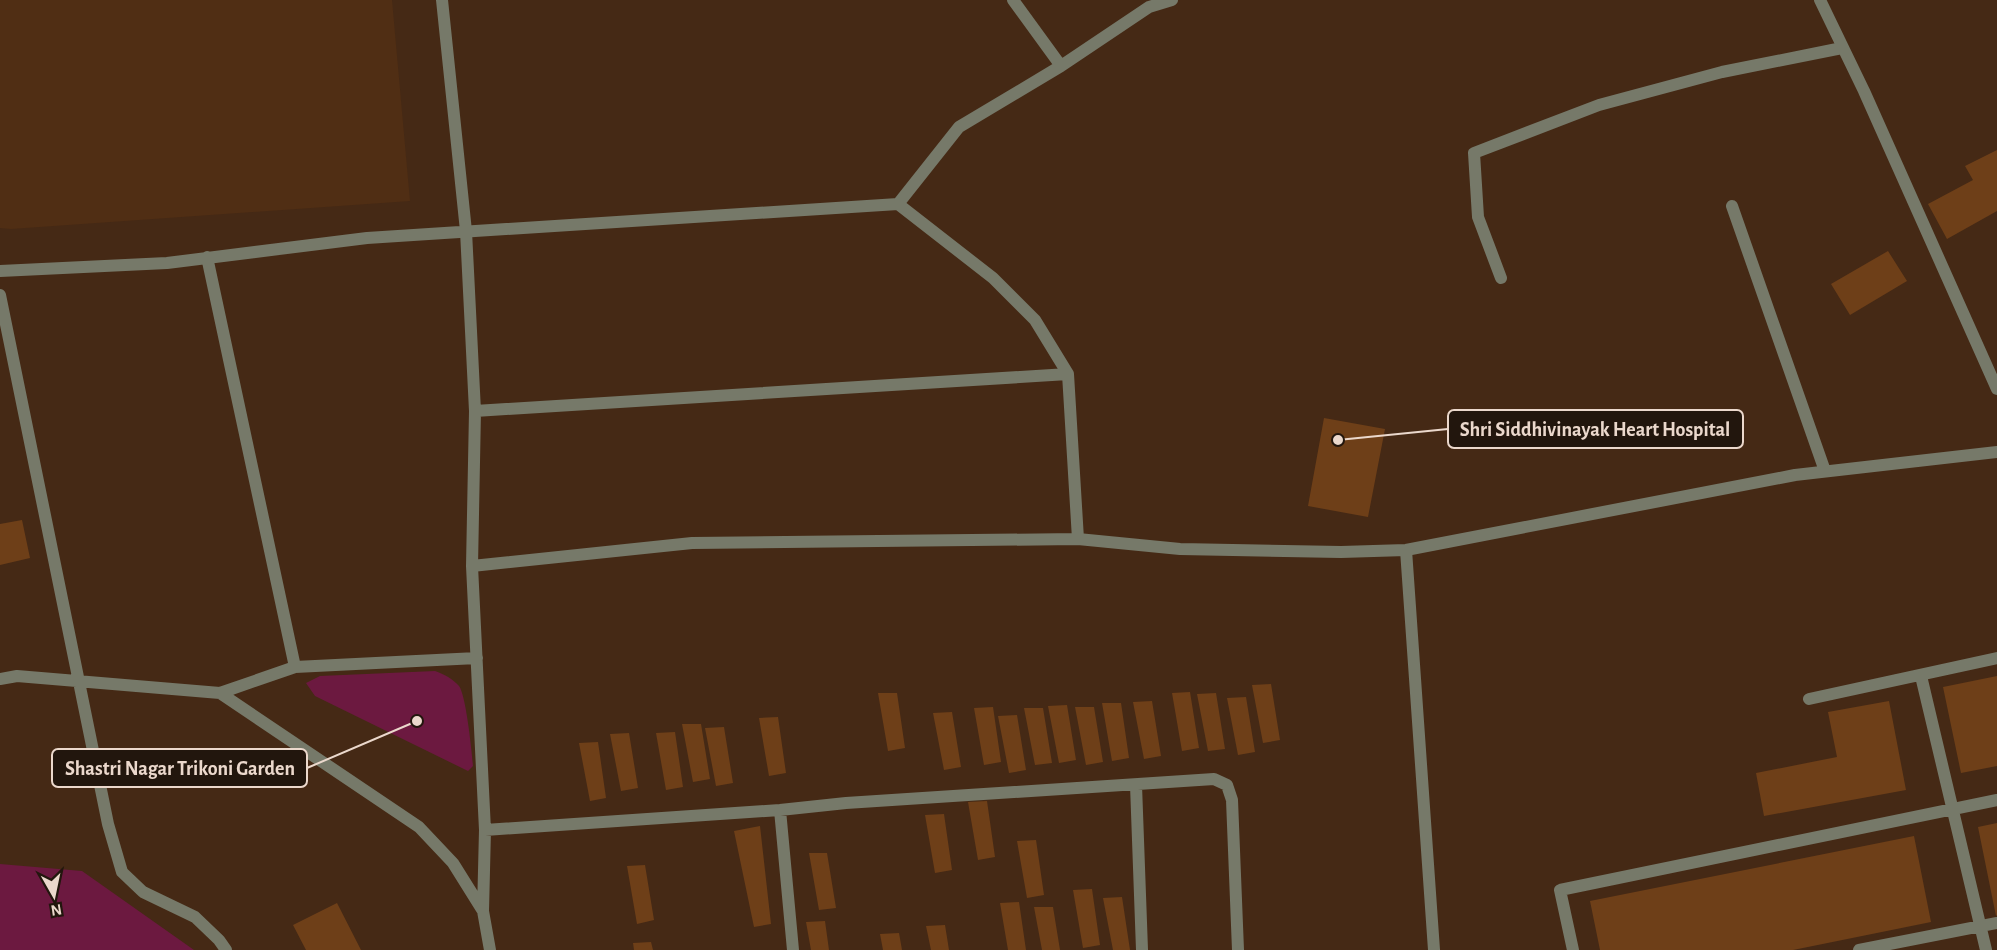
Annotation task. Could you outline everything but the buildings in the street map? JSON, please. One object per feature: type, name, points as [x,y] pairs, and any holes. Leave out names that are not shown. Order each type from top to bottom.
[{"type":"street","points":[[442,0],[465,231],[475,411],[472,566],[485,830],[483,911],[490,950]]},
{"type":"street","points":[[1013,0],[1061,66]]},
{"type":"street","points":[[898,204],[959,128],[1061,66],[1147,3],[1172,0]]},
{"type":"street","points":[[1820,0],[1864,91],[1997,389]]},
{"type":"street","points":[[1501,278],[1478,217],[1474,153],[1599,105],[1722,72],[1842,48]]},
{"type":"street","points":[[0,271],[167,263],[367,238],[898,204],[993,278],[1035,320],[1068,374],[1078,539]]},
{"type":"street","points":[[1732,206],[1825,471]]},
{"type":"street","points":[[207,257],[295,667]]},
{"type":"street","points":[[0,295],[108,824],[122,872],[143,892],[195,917],[226,950]]},
{"type":"street","points":[[475,411],[1068,374]]},
{"type":"street","points":[[472,566],[692,543],[1078,539],[1180,549],[1341,552],[1406,550],[1795,475],[1997,452]]},
{"type":"street","points":[[1406,550],[1434,950]]},
{"type":"street","points":[[0,679],[16,676],[220,693],[295,667],[477,658]]},
{"type":"street","points":[[1809,699],[1997,658]]},
{"type":"street","points":[[1921,676],[1986,950]]},
{"type":"street","points":[[220,693],[419,827],[453,863],[483,911]]},
{"type":"street","points":[[485,830],[780,810],[846,802],[1214,779],[1227,785],[1232,800],[1238,950]]},
{"type":"street","points":[[1136,784],[1142,950]]},
{"type":"street","points":[[1573,950],[1560,890],[1997,800]]},
{"type":"street","points":[[780,810],[793,950]]},
{"type":"street","points":[[1859,950],[1997,923]]},
{"type":"shaded area","points":[[0,0],[392,0],[410,201],[0,228]]},
{"type":"shaded area","points":[[435,671],[454,681],[462,691],[473,766],[468,771],[315,696],[306,683],[320,676]]},
{"type":"shaded area","points":[[0,864],[82,871],[194,950],[0,950]]},
{"type":"place","name":"Shri Siddhivinayak Heart Hospital","points":[[1338,440]]},
{"type":"place","name":"Shastri Nagar Trikoni Garden","points":[[417,721]]}]
